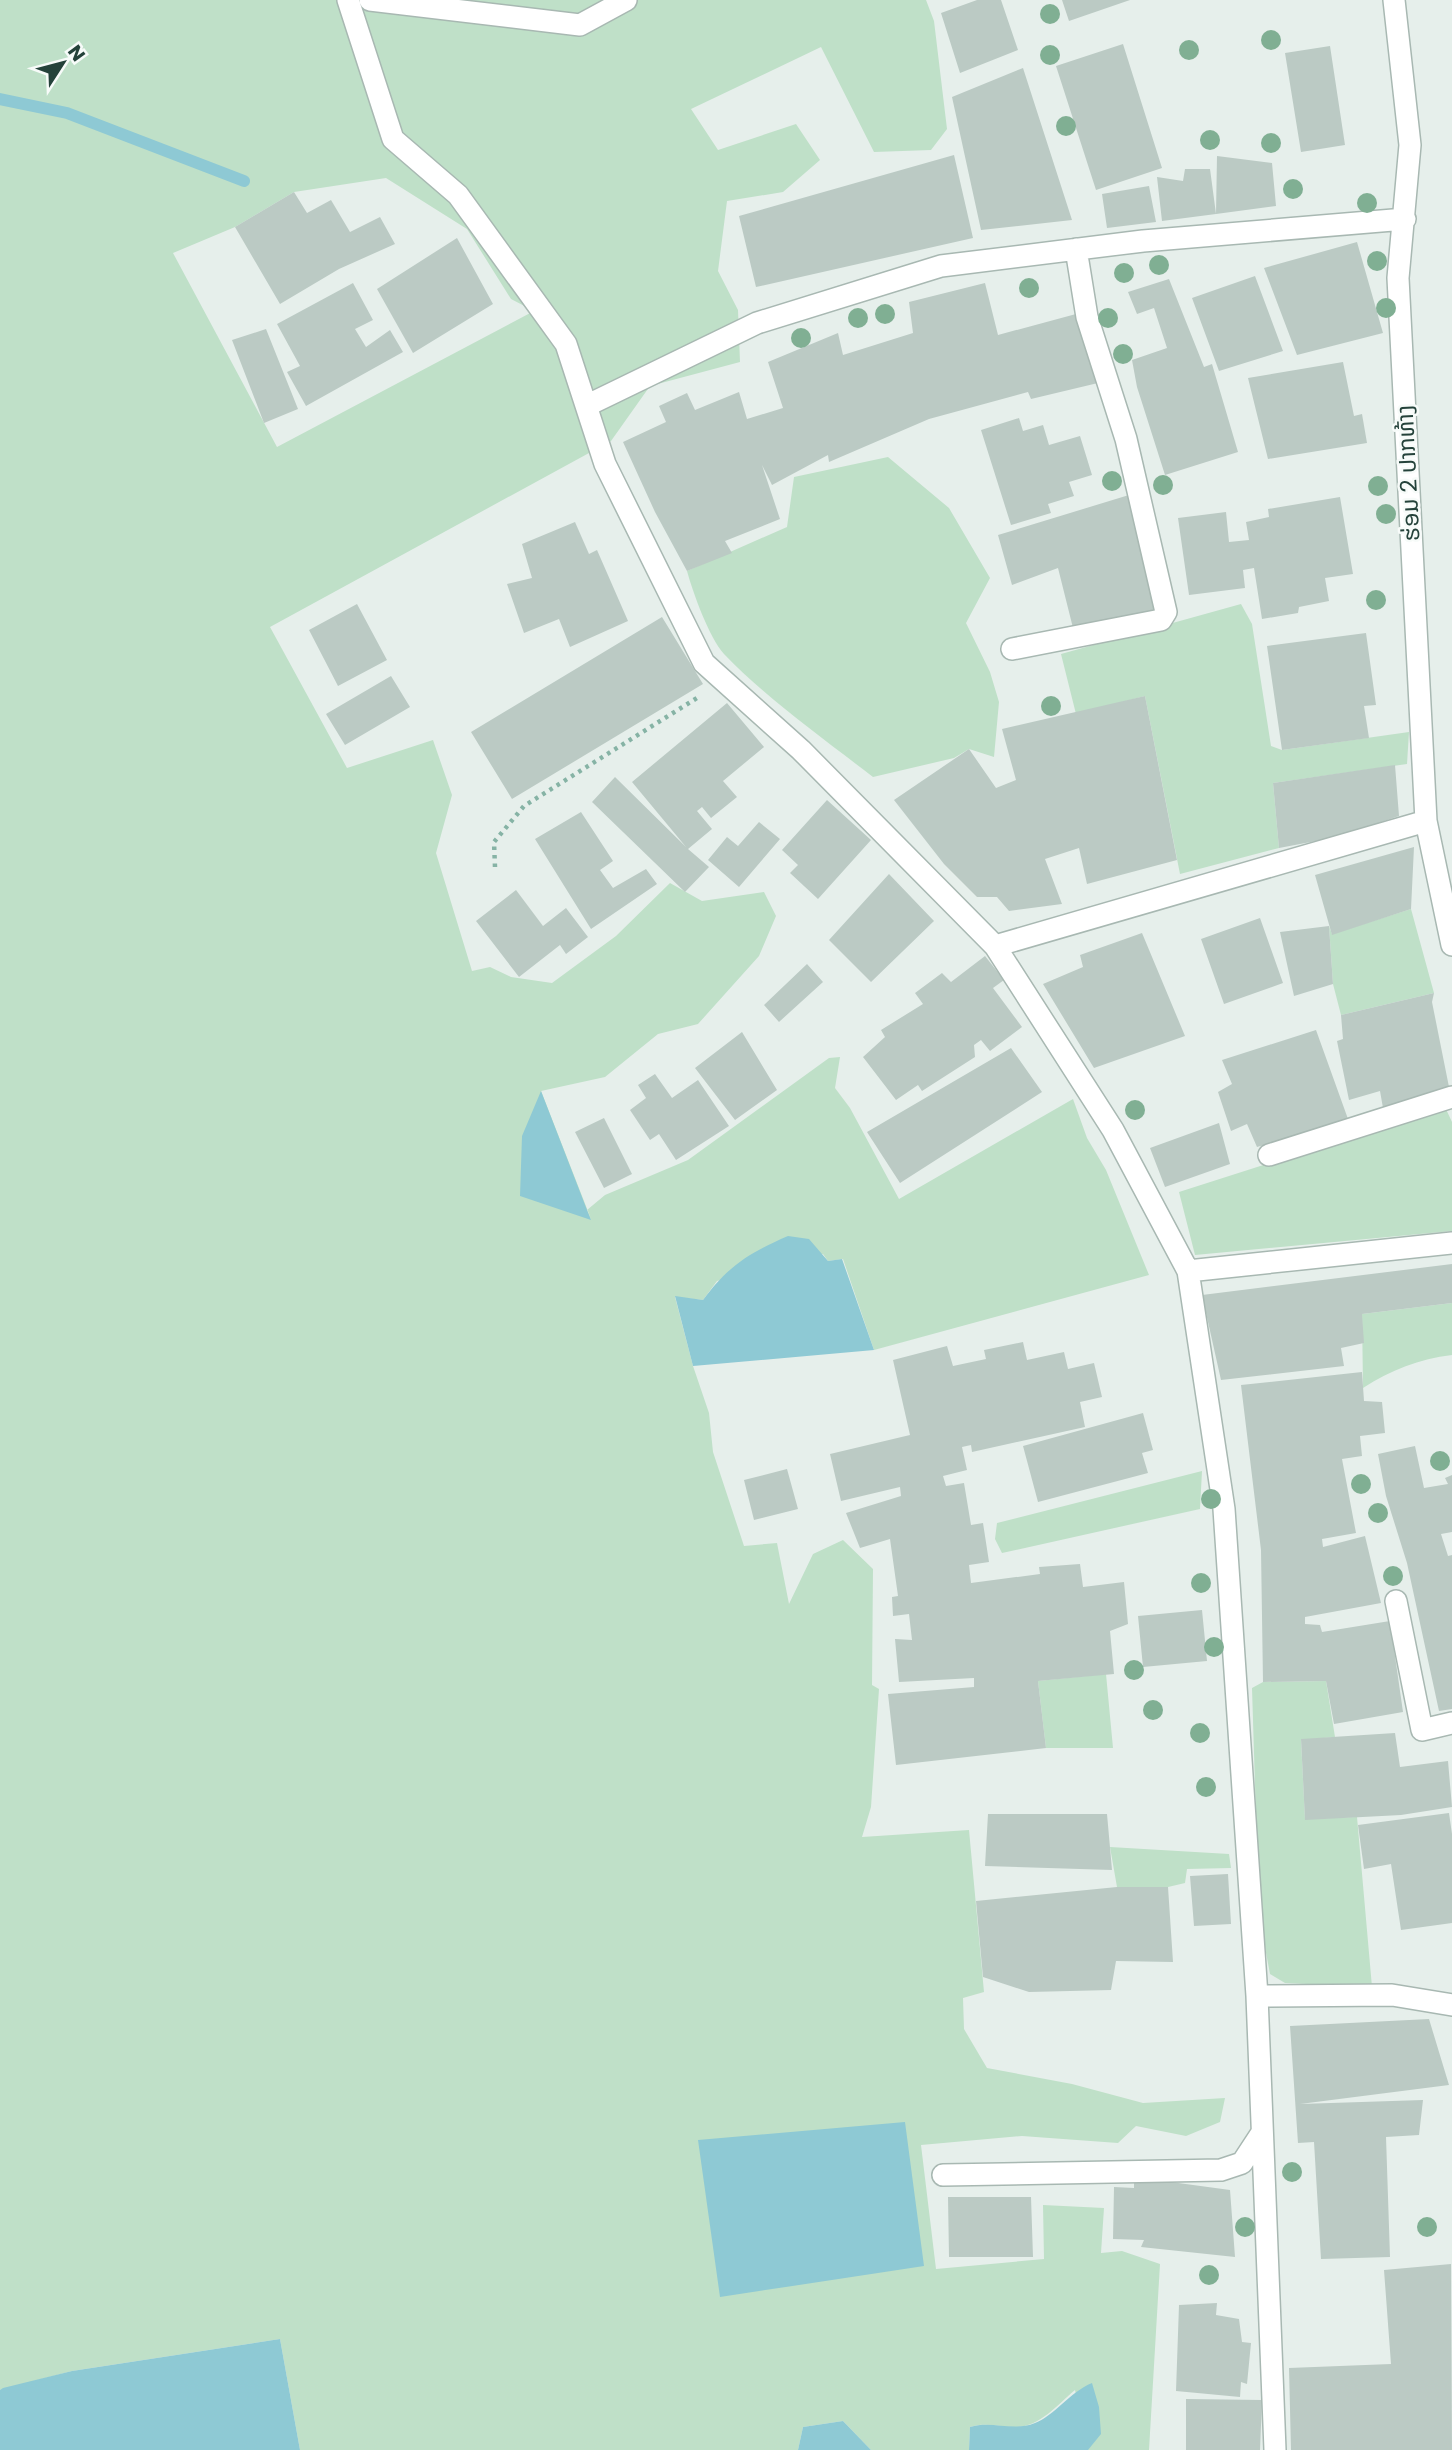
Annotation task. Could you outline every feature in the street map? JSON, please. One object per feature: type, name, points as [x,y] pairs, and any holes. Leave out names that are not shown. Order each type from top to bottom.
[{"type":"street","points":[[348,0],[393,139],[458,195],[566,344],[605,464],[704,663],[801,750],[995,946],[1113,1130],[1188,1271],[1224,1509],[1257,1996],[1275,2450]]},
{"type":"street","points":[[370,0],[580,25],[626,0]]},
{"type":"street","name":"ຮ່ອມ 2 ປາກທ້າງ","points":[[1394,0],[1410,145],[1398,278],[1426,821],[1452,945]]},
{"type":"street","points":[[588,405],[757,323],[941,266],[1076,249],[1405,219]]},
{"type":"street","points":[[1012,649],[1161,620],[1167,612],[1126,439],[1087,317],[1076,249]]},
{"type":"street","points":[[995,946],[1426,821]]},
{"type":"street","points":[[1269,1154],[1452,1097]]},
{"type":"street","points":[[1188,1271],[1452,1243]]},
{"type":"street","points":[[1396,1601],[1422,1730],[1452,1723]]},
{"type":"street","points":[[1257,1996],[1392,1995],[1452,2005]]},
{"type":"street","points":[[943,2175],[1221,2169],[1242,2164],[1261,2134]]},
{"type":"path","points":[[495,867],[494,842],[524,806],[724,681]]},
{"type":"green space","points":[[0,0],[926,0],[934,21],[947,129],[931,150],[874,152],[821,47],[691,109],[718,150],[796,124],[820,160],[783,192],[727,201],[718,271],[738,310],[740,362],[650,386],[611,441],[270,627],[347,768],[433,740],[452,795],[436,853],[472,971],[490,967],[511,977],[552,983],[616,936],[670,883],[702,901],[764,892],[776,916],[759,956],[698,1024],[658,1034],[605,1077],[541,1091],[587,1210],[605,1195],[688,1160],[829,1058],[840,1057],[835,1088],[850,1108],[899,1199],[1073,1099],[1087,1138],[1106,1170],[1149,1275],[874,1350],[843,1259],[828,1261],[823,1254],[717,1281],[703,1300],[675,1297],[693,1366],[709,1413],[713,1452],[744,1546],[777,1543],[789,1604],[813,1554],[843,1540],[873,1569],[872,1685],[879,1689],[871,1807],[862,1837],[969,1830],[984,1992],[963,1998],[964,2029],[987,2068],[1072,2084],[1143,2103],[1225,2098],[1220,2122],[1186,2136],[1136,2126],[1118,2143],[1022,2136],[921,2145],[936,2269],[1044,2259],[1043,2205],[1104,2208],[1101,2253],[1122,2251],[1160,2264],[1149,2450],[1088,2450],[1075,2390],[1032,2424],[1014,2427],[970,2427],[969,2450],[871,2450],[843,2421],[803,2427],[798,2450],[300,2450],[280,2339],[72,2371],[0,2390]],"holes":[[[386,178],[467,229],[511,299],[534,311],[277,447],[173,253],[235,227],[294,192]]]},
{"type":"green space","points":[[888,457],[949,508],[990,578],[966,623],[990,672],[999,702],[994,757],[969,749],[954,758],[873,777],[777,702],[724,654],[707,626],[687,571],[787,527],[794,477]]},
{"type":"green space","points":[[1241,604],[1252,624],[1271,746],[1282,750],[1409,732],[1407,764],[1273,783],[1279,848],[1180,874],[1145,696],[1076,714],[1061,654]]},
{"type":"green space","points":[[1411,909],[1434,993],[1341,1015],[1333,984],[1329,926],[1332,934]]},
{"type":"green space","points":[[1445,1107],[1452,1122],[1452,1231],[1195,1255],[1179,1192]]},
{"type":"green space","points":[[1452,1303],[1452,1355],[1406,1366],[1363,1388],[1362,1314]]},
{"type":"green space","points":[[1202,1471],[1200,1509],[1002,1553],[995,1539],[997,1523]]},
{"type":"green space","points":[[1106,1674],[1113,1748],[1046,1748],[1038,1681]]},
{"type":"green space","points":[[1326,1681],[1335,1737],[1301,1740],[1305,1819],[1357,1817],[1372,1987],[1285,1983],[1270,1974],[1259,1915],[1252,1688],[1263,1682]]},
{"type":"green space","points":[[1110,1847],[1229,1854],[1231,1868],[1187,1869],[1185,1883],[1168,1887],[1117,1887]]},
{"type":"water","points":[[541,1091],[591,1220],[520,1196],[522,1136]]},
{"type":"water","points":[[788,1236],[809,1239],[828,1261],[842,1259],[874,1350],[693,1366],[675,1296],[703,1300],[741,1261]]},
{"type":"water","points":[[905,2122],[924,2266],[720,2297],[698,2140]]},
{"type":"water","points":[[280,2339],[300,2450],[0,2450],[0,2390],[3,2388],[72,2371]]},
{"type":"water","points":[[1092,2383],[1099,2407],[1101,2434],[1088,2450],[969,2450],[970,2427],[1035,2423]]},
{"type":"water","points":[[843,2421],[871,2450],[798,2450],[803,2427]]},
{"type":"building","points":[[977,0],[1001,0],[1018,50],[960,73],[941,13]]},
{"type":"building","points":[[1062,0],[1130,0],[1069,21]]},
{"type":"building","points":[[1123,44],[1162,168],[1096,190],[1056,66]]},
{"type":"building","points":[[1330,46],[1345,145],[1301,152],[1285,53]]},
{"type":"building","points":[[1023,68],[1072,220],[981,230],[952,97]]},
{"type":"building","points":[[954,155],[973,238],[756,287],[739,216]]},
{"type":"building","points":[[1217,156],[1272,163],[1276,206],[1216,214]]},
{"type":"building","points":[[1185,169],[1210,169],[1216,214],[1162,221],[1157,177],[1183,181]]},
{"type":"building","points":[[1149,186],[1156,222],[1107,228],[1102,194]]},
{"type":"building","points":[[294,192],[307,213],[331,200],[350,232],[380,217],[395,244],[339,269],[280,304],[235,227]]},
{"type":"building","points":[[457,238],[493,304],[413,353],[377,289]]},
{"type":"building","points":[[1357,242],[1383,333],[1297,355],[1264,268]]},
{"type":"building","points":[[1255,276],[1283,351],[1219,371],[1192,298]]},
{"type":"building","points":[[1169,279],[1204,367],[1212,364],[1238,452],[1165,475],[1137,387],[1132,360],[1167,348],[1154,308],[1137,314],[1128,292]]},
{"type":"building","points":[[353,283],[373,320],[355,329],[366,347],[390,330],[403,352],[306,406],[287,372],[300,366],[277,324]]},
{"type":"building","points":[[985,283],[998,335],[1076,314],[1098,383],[1031,399],[1028,392],[929,419],[829,462],[828,455],[772,485],[762,465],[780,519],[725,541],[732,553],[687,571],[655,512],[623,442],[666,422],[659,406],[687,393],[695,410],[739,392],[747,419],[783,408],[768,362],[838,333],[843,355],[913,333],[909,302]]},
{"type":"building","points":[[266,329],[298,409],[264,423],[232,340]]},
{"type":"building","points":[[1343,362],[1354,416],[1362,414],[1367,443],[1268,459],[1248,378]]},
{"type":"building","points":[[1019,418],[1023,431],[1043,425],[1049,445],[1080,436],[1092,475],[1069,482],[1074,496],[1048,504],[1051,513],[1011,525],[981,430]]},
{"type":"building","points":[[1129,495],[1159,611],[1074,632],[1058,568],[1012,585],[998,535]]},
{"type":"building","points":[[1340,497],[1353,574],[1325,578],[1329,601],[1299,607],[1298,613],[1262,619],[1254,568],[1243,570],[1245,588],[1189,595],[1178,518],[1226,512],[1229,542],[1249,540],[1246,522],[1269,517],[1268,509]]},
{"type":"building","points":[[575,522],[589,554],[597,550],[628,621],[570,647],[559,619],[524,633],[507,584],[532,578],[522,544]]},
{"type":"building","points":[[357,604],[387,660],[338,686],[309,630]]},
{"type":"building","points":[[662,617],[703,684],[512,799],[471,732]]},
{"type":"building","points":[[1366,633],[1376,705],[1364,706],[1369,738],[1282,750],[1267,646]]},
{"type":"building","points":[[391,676],[410,707],[345,745],[326,714]]},
{"type":"building","points":[[1145,696],[1177,860],[1087,884],[1079,848],[1045,859],[1062,904],[1009,911],[997,897],[977,897],[944,864],[894,800],[969,749],[996,788],[1016,780],[1002,729]]},
{"type":"building","points":[[727,703],[764,747],[723,781],[737,797],[711,818],[702,807],[697,811],[712,829],[688,849],[709,867],[685,892],[592,802],[615,777],[686,847],[632,782]]},
{"type":"building","points":[[1395,765],[1399,816],[1337,837],[1279,848],[1273,783]]},
{"type":"building","points":[[827,800],[871,840],[818,899],[790,873],[798,865],[782,850]]},
{"type":"building","points":[[581,812],[613,861],[600,870],[613,888],[646,869],[657,884],[591,929],[535,839]]},
{"type":"building","points":[[759,822],[780,839],[739,887],[708,860],[727,837],[738,846]]},
{"type":"building","points":[[1414,847],[1411,909],[1332,935],[1315,875]]},
{"type":"building","points":[[889,874],[934,921],[871,982],[829,940]]},
{"type":"building","points":[[516,890],[543,926],[566,908],[588,937],[566,954],[560,945],[519,977],[476,921]]},
{"type":"building","points":[[1260,918],[1283,983],[1224,1004],[1201,939]]},
{"type":"building","points":[[1329,926],[1333,984],[1294,996],[1280,932]]},
{"type":"building","points":[[1142,933],[1185,1036],[1094,1068],[1043,984],[1083,967],[1080,955]]},
{"type":"building","points":[[985,956],[1004,980],[993,988],[1022,1027],[990,1051],[981,1040],[974,1045],[975,1057],[922,1091],[918,1085],[896,1100],[863,1057],[885,1037],[881,1030],[923,1004],[915,993],[942,973],[951,982]]},
{"type":"building","points":[[807,964],[823,982],[779,1022],[764,1005]]},
{"type":"building","points":[[1434,993],[1432,1002],[1449,1087],[1383,1108],[1380,1091],[1349,1100],[1337,1041],[1343,1039],[1341,1015]]},
{"type":"building","points":[[1316,1030],[1348,1119],[1257,1147],[1247,1124],[1231,1131],[1218,1092],[1232,1084],[1222,1060]]},
{"type":"building","points":[[742,1032],[777,1090],[735,1120],[695,1068]]},
{"type":"building","points":[[1011,1048],[1042,1092],[900,1183],[867,1132]]},
{"type":"building","points":[[655,1074],[672,1098],[698,1080],[729,1126],[676,1160],[659,1134],[650,1140],[630,1110],[646,1098],[638,1085]]},
{"type":"building","points":[[604,1118],[632,1174],[604,1188],[575,1132]]},
{"type":"building","points":[[1219,1123],[1230,1164],[1165,1187],[1150,1148]]},
{"type":"building","points":[[1452,1264],[1452,1303],[1362,1314],[1364,1343],[1341,1348],[1344,1366],[1221,1380],[1202,1295]]},
{"type":"building","points":[[1023,1342],[1027,1360],[1064,1352],[1068,1369],[1094,1363],[1102,1397],[1080,1402],[1085,1427],[972,1452],[971,1445],[962,1447],[967,1470],[943,1476],[946,1486],[964,1483],[971,1525],[983,1523],[989,1562],[969,1565],[971,1583],[1040,1574],[1039,1567],[1080,1564],[1083,1587],[1124,1582],[1128,1624],[1110,1631],[1114,1674],[1038,1681],[1046,1748],[896,1765],[888,1694],[974,1687],[974,1678],[899,1682],[895,1639],[912,1640],[909,1614],[893,1616],[892,1597],[898,1596],[890,1539],[860,1548],[846,1513],[901,1496],[900,1487],[841,1501],[830,1454],[910,1435],[893,1360],[947,1346],[953,1366],[986,1359],[984,1350]]},
{"type":"building","points":[[1362,1372],[1364,1401],[1382,1402],[1385,1433],[1360,1436],[1362,1456],[1342,1459],[1356,1533],[1322,1539],[1323,1547],[1365,1536],[1381,1603],[1305,1617],[1305,1624],[1320,1625],[1322,1632],[1390,1621],[1403,1712],[1334,1724],[1326,1681],[1263,1682],[1261,1550],[1241,1385]]},
{"type":"building","points":[[1143,1413],[1153,1450],[1142,1453],[1148,1473],[1038,1502],[1023,1446]]},
{"type":"building","points":[[1415,1446],[1424,1488],[1448,1484],[1445,1478],[1452,1475],[1452,1532],[1441,1534],[1448,1556],[1452,1555],[1452,1709],[1439,1711],[1407,1563],[1386,1496],[1378,1454]]},
{"type":"building","points":[[787,1469],[798,1509],[754,1520],[744,1480]]},
{"type":"building","points":[[1202,1610],[1207,1661],[1143,1667],[1138,1616]]},
{"type":"building","points":[[1395,1733],[1400,1767],[1448,1761],[1452,1807],[1401,1815],[1305,1820],[1301,1739]]},
{"type":"building","points":[[1449,1813],[1452,1834],[1452,1923],[1401,1930],[1391,1864],[1364,1869],[1358,1825]]},
{"type":"building","points":[[988,1814],[1107,1814],[1112,1870],[985,1866]]},
{"type":"building","points":[[1228,1874],[1231,1924],[1194,1926],[1190,1876]]},
{"type":"building","points":[[1117,1887],[1168,1887],[1173,1962],[1116,1961],[1111,1990],[1029,1992],[983,1977],[976,1901]]},
{"type":"building","points":[[1429,2019],[1449,2085],[1300,2104],[1423,2100],[1419,2135],[1386,2137],[1390,2257],[1321,2259],[1314,2142],[1298,2143],[1290,2026]]},
{"type":"building","points":[[1134,2177],[1230,2190],[1235,2257],[1141,2247],[1144,2240],[1113,2239],[1114,2187],[1134,2188]]},
{"type":"building","points":[[948,2197],[1031,2197],[1033,2257],[949,2257]]},
{"type":"building","points":[[1451,2264],[1452,2450],[1291,2450],[1289,2368],[1391,2364],[1384,2270]]},
{"type":"building","points":[[1217,2303],[1216,2315],[1239,2319],[1242,2342],[1251,2343],[1247,2384],[1241,2382],[1240,2397],[1176,2391],[1179,2305]]},
{"type":"building","points":[[1186,2399],[1262,2400],[1260,2450],[1186,2450]]},
{"type":"waterway","points":[[0,99],[67,113],[244,181]]}]
